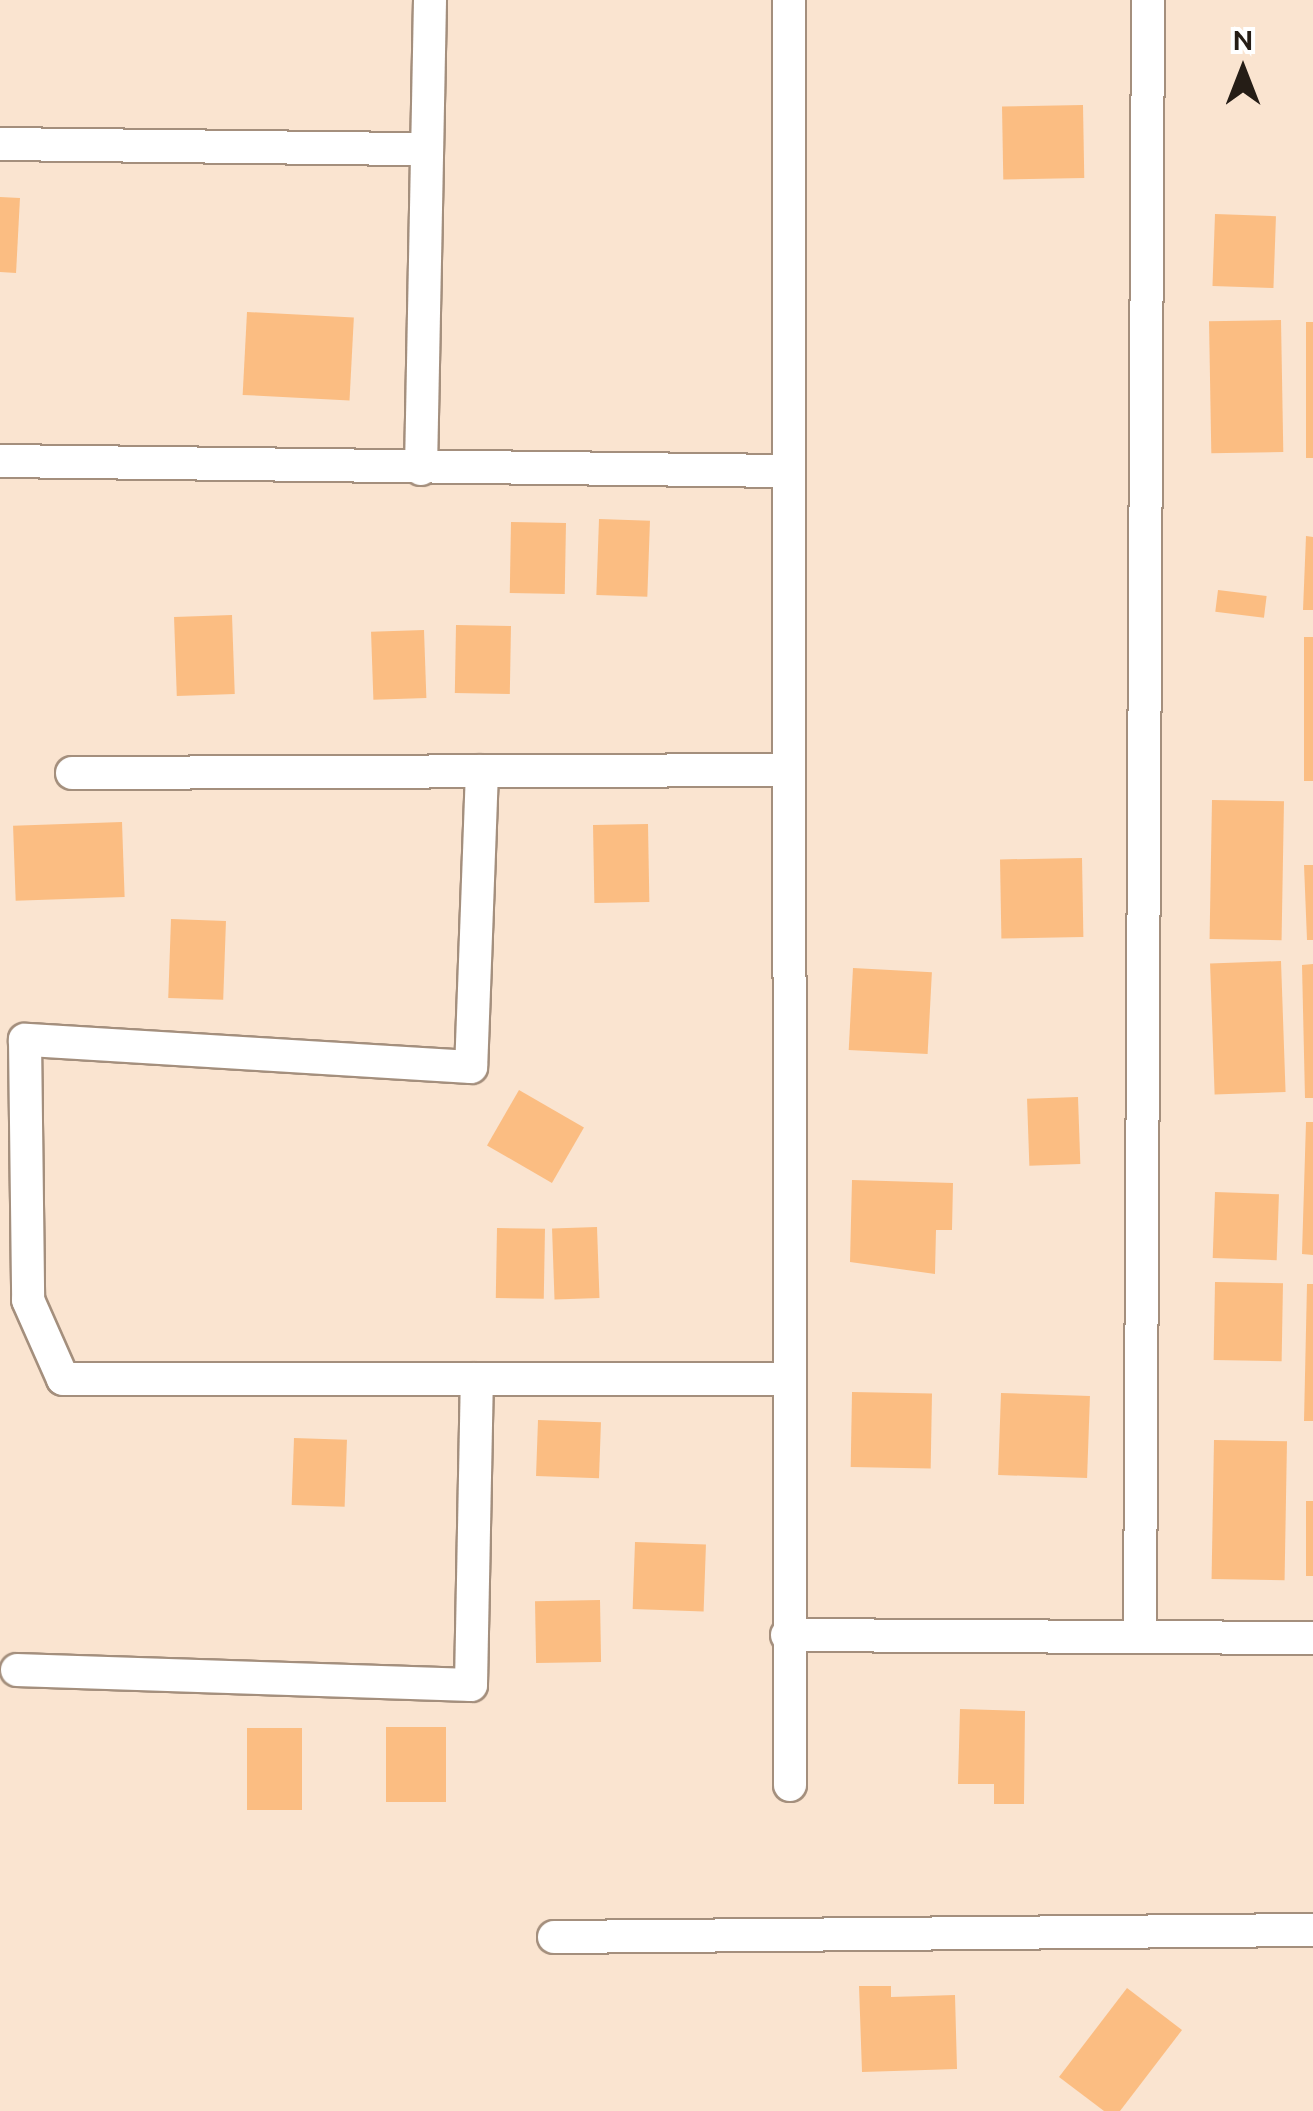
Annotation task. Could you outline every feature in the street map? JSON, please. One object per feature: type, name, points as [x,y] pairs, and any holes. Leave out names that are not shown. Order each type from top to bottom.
[{"type":"street","points":[[421,469],[430,0]]},
{"type":"street","points":[[789,0],[790,1785]]},
{"type":"street","points":[[1140,1636],[1148,0]]},
{"type":"street","points":[[0,144],[428,149]]},
{"type":"street","points":[[0,462],[788,471]]},
{"type":"street","points":[[72,773],[788,770]]},
{"type":"street","points":[[482,771],[471,1067],[25,1040],[28,1300],[63,1380],[787,1380]]},
{"type":"street","points":[[17,1670],[471,1685],[477,1380]]},
{"type":"street","points":[[787,1634],[1313,1638]]},
{"type":"street","points":[[554,1937],[1313,1930]]},
{"type":"building","points":[[1083,105],[1084,178],[1003,179],[1002,106]]},
{"type":"building","points":[[0,197],[20,198],[16,273],[0,272]]},
{"type":"building","points":[[1215,214],[1276,216],[1273,288],[1212,286]]},
{"type":"building","points":[[247,312],[354,318],[350,400],[243,395]]},
{"type":"building","points":[[1281,320],[1283,452],[1211,453],[1209,321]]},
{"type":"building","points":[[1306,322],[1313,322],[1313,458],[1306,458]]},
{"type":"building","points":[[599,519],[650,521],[647,597],[596,595]]},
{"type":"building","points":[[511,522],[566,523],[565,594],[510,593]]},
{"type":"building","points":[[1306,536],[1313,537],[1313,610],[1303,610]]},
{"type":"building","points":[[1218,590],[1267,596],[1264,618],[1215,612]]},
{"type":"building","points":[[232,615],[235,694],[177,696],[174,617]]},
{"type":"building","points":[[456,625],[511,626],[510,694],[455,693]]},
{"type":"building","points":[[424,630],[426,698],[373,700],[371,632]]},
{"type":"building","points":[[1304,637],[1313,637],[1313,781],[1304,781]]},
{"type":"building","points":[[1212,800],[1284,801],[1282,940],[1210,939]]},
{"type":"building","points":[[122,822],[125,897],[16,901],[13,826]]},
{"type":"building","points":[[648,824],[649,902],[594,903],[593,825]]},
{"type":"building","points":[[1082,858],[1083,937],[1001,938],[1000,859]]},
{"type":"building","points":[[1304,865],[1313,865],[1313,940],[1307,940]]},
{"type":"building","points":[[171,919],[226,921],[223,1000],[168,998]]},
{"type":"building","points":[[1281,961],[1286,1092],[1215,1094],[1210,963]]},
{"type":"building","points":[[1313,964],[1313,1098],[1305,1098],[1302,965]]},
{"type":"building","points":[[853,968],[932,972],[928,1054],[849,1050]]},
{"type":"building","points":[[519,1090],[584,1128],[552,1183],[487,1145]]},
{"type":"building","points":[[1078,1097],[1080,1164],[1029,1166],[1027,1099]]},
{"type":"building","points":[[1306,1122],[1313,1122],[1313,1255],[1302,1254]]},
{"type":"building","points":[[852,1180],[953,1183],[952,1230],[936,1230],[935,1274],[850,1262]]},
{"type":"building","points":[[1215,1192],[1279,1194],[1277,1260],[1213,1258]]},
{"type":"building","points":[[597,1227],[599,1298],[555,1300],[552,1229]]},
{"type":"building","points":[[497,1228],[545,1229],[544,1299],[496,1298]]},
{"type":"building","points":[[1215,1282],[1283,1283],[1282,1361],[1214,1360]]},
{"type":"building","points":[[1307,1284],[1313,1284],[1313,1421],[1304,1421]]},
{"type":"building","points":[[852,1392],[932,1393],[931,1468],[851,1467]]},
{"type":"building","points":[[1001,1393],[1090,1396],[1087,1478],[998,1475]]},
{"type":"building","points":[[538,1420],[601,1422],[599,1478],[536,1476]]},
{"type":"building","points":[[294,1438],[347,1440],[345,1507],[292,1505]]},
{"type":"building","points":[[1214,1440],[1287,1441],[1285,1580],[1212,1579]]},
{"type":"building","points":[[1306,1501],[1313,1501],[1313,1576],[1306,1576]]},
{"type":"building","points":[[635,1542],[706,1544],[704,1611],[633,1609]]},
{"type":"building","points":[[600,1600],[601,1662],[536,1663],[535,1601]]},
{"type":"building","points":[[960,1709],[1025,1711],[1024,1804],[994,1804],[994,1784],[958,1784]]},
{"type":"building","points":[[386,1727],[446,1727],[446,1802],[386,1802]]},
{"type":"building","points":[[247,1728],[302,1728],[302,1810],[247,1810]]},
{"type":"building","points":[[859,1986],[891,1986],[891,1997],[955,1995],[957,2069],[862,2072]]},
{"type":"building","points":[[1127,1988],[1182,2030],[1120,2111],[1104,2111],[1059,2077]]}]
